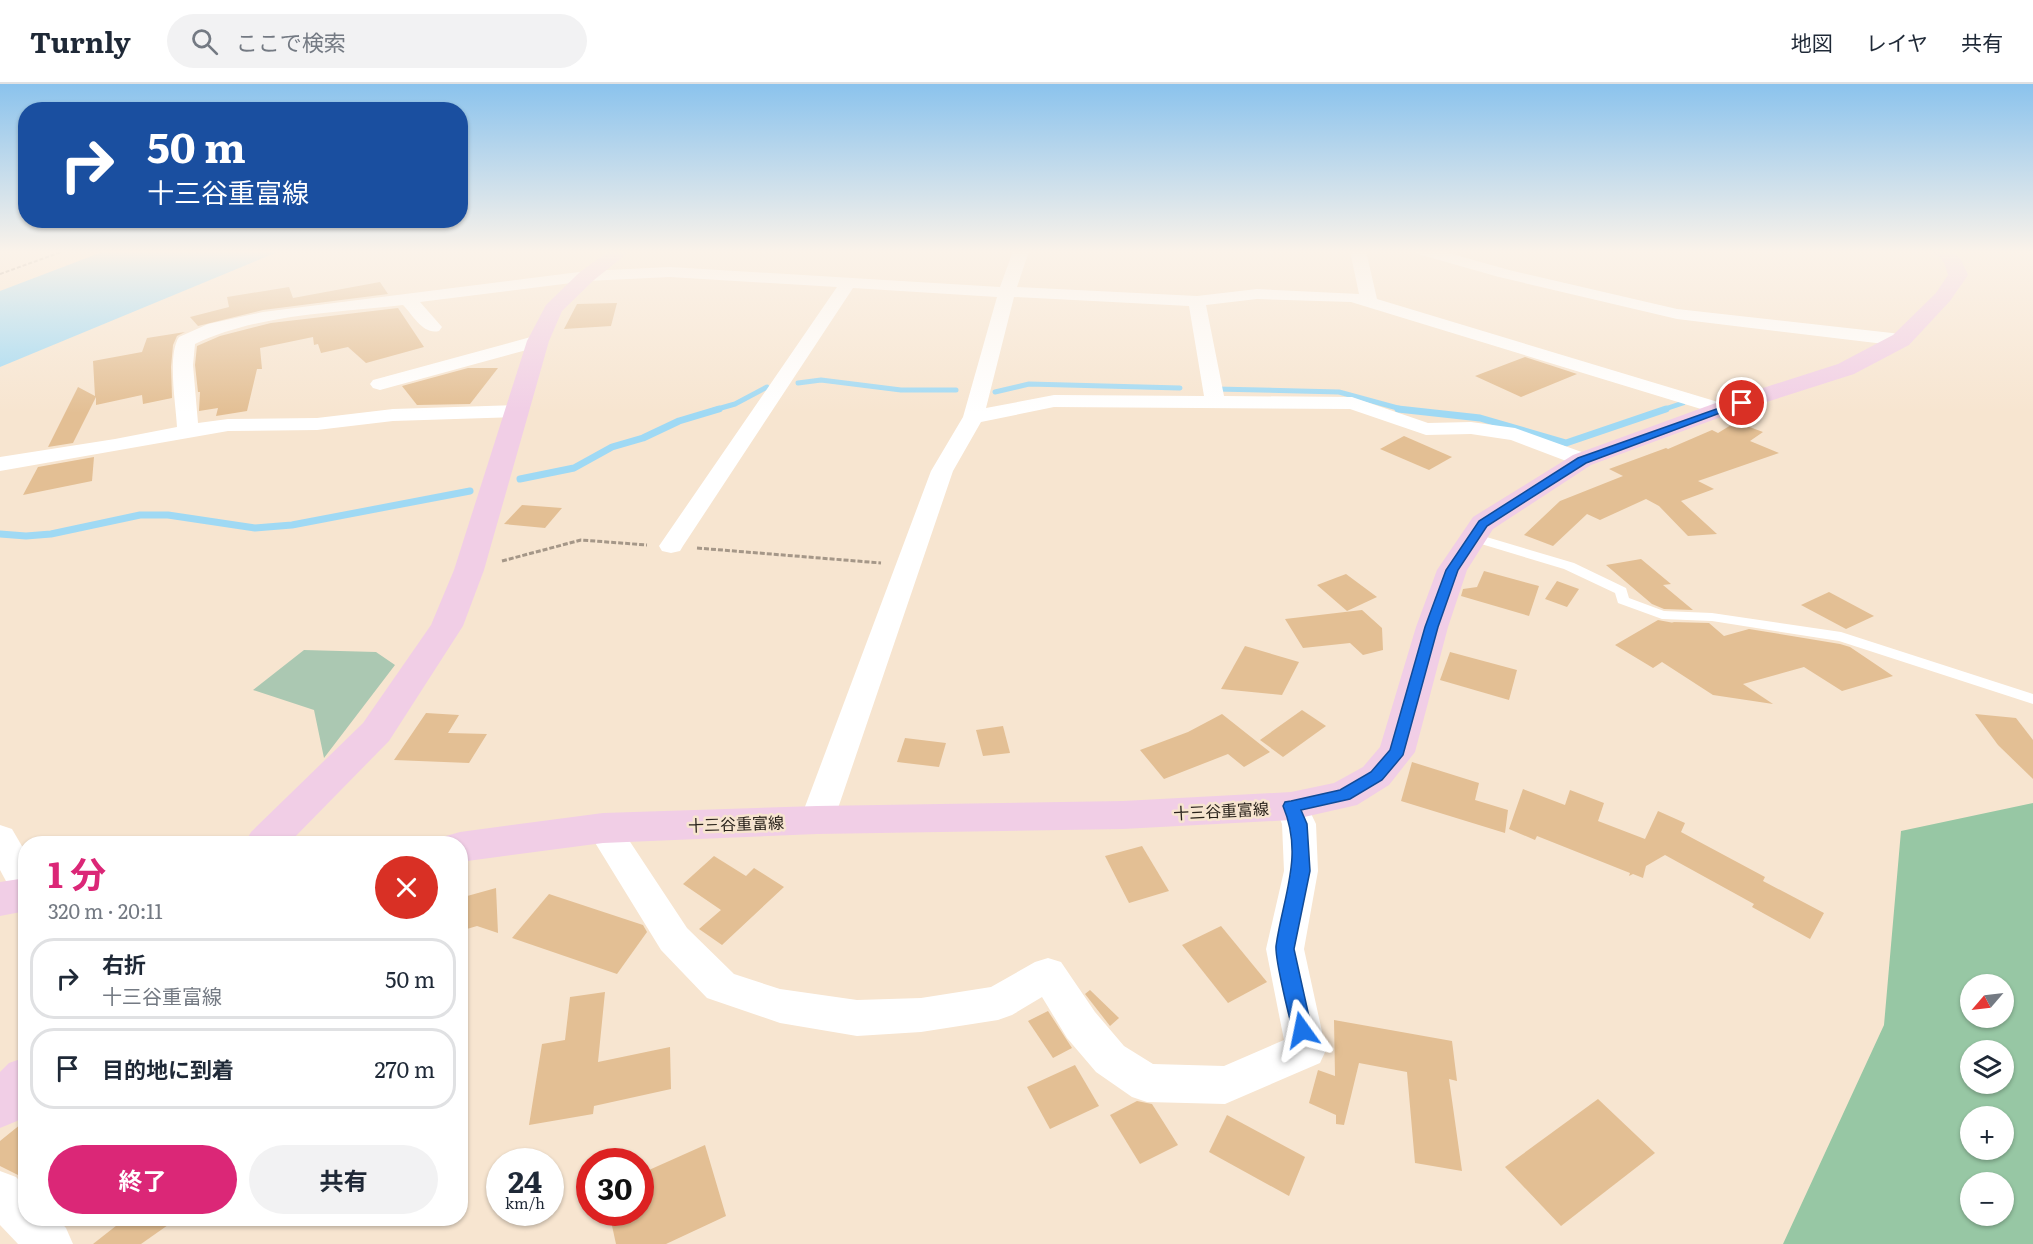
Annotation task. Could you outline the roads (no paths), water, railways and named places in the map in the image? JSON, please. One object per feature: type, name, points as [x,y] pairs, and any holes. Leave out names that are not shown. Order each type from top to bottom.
[{"type":"main road","points":[[272,836],[376,732],[447,626],[469,570],[538,341],[557,305]]},
{"type":"main road","name":"十三谷重富線","points":[[468,846],[603,828],[817,819],[1123,815],[1291,806],[1344,795],[1376,776],[1397,752],[1432,627],[1452,570],[1483,523],[1582,460],[1721,410],[1846,369],[1901,340],[1935,305]]},
{"type":"main road","points":[[0,899],[18,896]]},
{"type":"main road","points":[[0,1105],[18,1087]]},
{"type":"street","points":[[188,431],[183,365],[186,341],[214,328],[263,317],[364,305]]},
{"type":"street","points":[[413,305],[433,327]]},
{"type":"street","points":[[671,546],[833,305]]},
{"type":"street","points":[[817,819],[942,471],[973,417],[1003,305]]},
{"type":"street","points":[[1198,305],[1215,404]]},
{"type":"street","points":[[1382,305],[1721,410]]},
{"type":"street","points":[[1638,305],[1667,312],[1901,340]]},
{"type":"street","points":[[380,384],[538,341]]},
{"type":"street","points":[[973,417],[1054,401],[1215,404],[1352,403],[1426,429],[1471,428],[1515,434],[1582,460]]},
{"type":"street","points":[[0,464],[228,426],[317,424],[393,415],[516,411]]},
{"type":"street","points":[[603,828],[674,939],[721,986],[780,1006],[857,1018],[921,1015],[998,1003],[1048,974],[1081,1025],[1110,1059],[1147,1083],[1225,1085],[1306,1050],[1285,949],[1301,871],[1299,824],[1291,806]]},
{"type":"street","points":[[0,838],[18,871]]},
{"type":"street","points":[[0,1193],[18,1211]]},
{"type":"street","points":[[32,1226],[50,1244]]},
{"type":"lane","points":[[1473,537],[1585,572],[1620,591],[1623,600],[1662,615],[1712,618],[1841,637],[2033,699]]},
{"type":"water","points":[[0,305],[149,305],[0,367]]},
{"type":"waterway","points":[[798,383],[821,380],[901,390],[956,390]]},
{"type":"waterway","points":[[995,392],[1029,384],[1180,388]]},
{"type":"waterway","points":[[714,410],[735,404],[767,387]]},
{"type":"waterway","points":[[1216,389],[1339,392],[1404,410]]},
{"type":"waterway","points":[[1662,410],[1683,403]]},
{"type":"waterway","points":[[520,479],[574,468],[612,447],[643,438],[679,421],[719,409]]},
{"type":"waterway","points":[[1398,409],[1404,410]]},
{"type":"waterway","points":[[1404,410],[1480,418],[1566,443],[1666,409]]},
{"type":"waterway","points":[[0,534],[26,536],[51,534],[140,515],[168,515],[255,528],[292,525],[470,491]]}]
